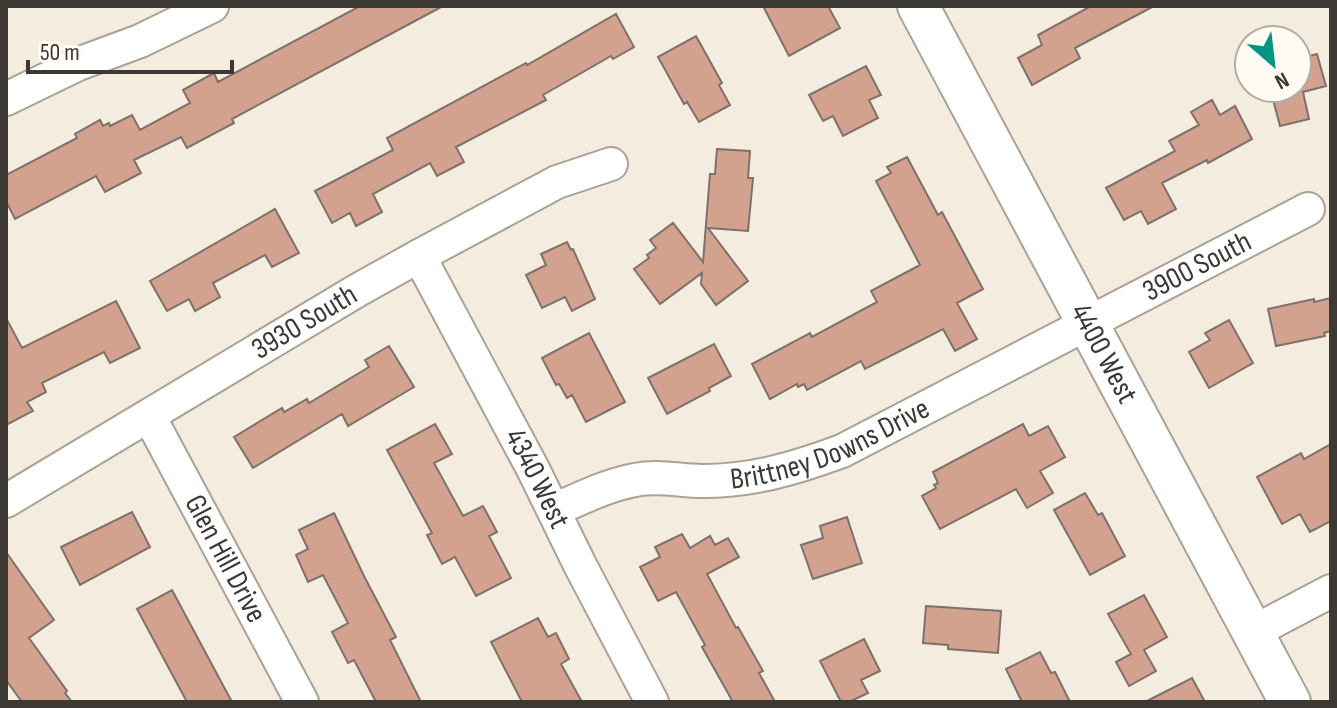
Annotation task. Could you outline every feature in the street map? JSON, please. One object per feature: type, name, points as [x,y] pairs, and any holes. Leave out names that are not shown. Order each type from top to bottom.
[{"type":"street","name":"4400 West","points":[[928,9],[1087,323],[1290,702]]},
{"type":"street","points":[[6,99],[66,70],[140,41],[192,11]]},
{"type":"street","name":"3930 South","points":[[6,501],[419,256],[557,182],[611,164]]},
{"type":"street","name":"3900 South","points":[[1087,323],[1308,209]]},
{"type":"street","name":"4340 West","points":[[419,256],[652,702]]},
{"type":"street","name":"Brittney Downs Drive","points":[[554,510],[637,479],[742,479],[807,464],[842,451],[1087,323]]},
{"type":"street","name":"Glen Hill Drive","points":[[149,416],[302,702]]},
{"type":"street","points":[[1253,632],[1331,591]]},
{"type":"building","points":[[360,6],[443,6],[232,119],[234,123],[187,148],[181,137],[134,160],[141,173],[105,192],[96,176],[15,219],[6,201],[6,175],[77,138],[75,134],[100,120],[103,126],[109,123],[110,126],[132,115],[140,130],[190,103],[183,90],[214,73],[218,82]]},
{"type":"building","points":[[763,6],[828,6],[840,28],[789,56]]},
{"type":"building","points":[[1091,6],[1154,6],[1075,48],[1080,58],[1032,85],[1018,58],[1042,45],[1038,35]]},
{"type":"building","points":[[616,14],[634,47],[613,59],[611,56],[543,95],[546,100],[456,147],[464,162],[437,176],[430,163],[373,194],[382,212],[356,226],[350,213],[332,223],[315,191],[393,150],[387,138],[527,65]]},
{"type":"building","points":[[696,36],[722,83],[719,85],[730,105],[699,122],[687,102],[684,104],[658,57]]},
{"type":"building","points":[[1317,54],[1326,86],[1313,89],[1313,55]]},
{"type":"building","points":[[866,66],[881,95],[869,100],[878,118],[843,136],[833,116],[823,121],[809,95]]},
{"type":"building","points":[[1212,100],[1220,115],[1235,106],[1252,139],[1162,183],[1176,209],[1148,224],[1141,211],[1124,220],[1106,188],[1175,151],[1169,141],[1199,125],[1191,112]]},
{"type":"building","points":[[1274,104],[1306,104],[1309,119],[1280,126]]},
{"type":"building","points":[[717,149],[750,151],[748,178],[753,178],[748,231],[708,228],[748,281],[716,305],[701,284],[702,273],[660,304],[634,269],[649,258],[647,255],[656,248],[650,240],[673,223],[703,262],[710,174],[715,174]]},
{"type":"building","points":[[907,157],[938,215],[942,212],[983,289],[957,303],[977,339],[955,351],[943,329],[865,369],[861,361],[807,390],[804,384],[798,387],[797,384],[770,399],[752,364],[810,333],[812,337],[877,302],[871,291],[920,265],[876,181],[891,173],[887,167]]},
{"type":"building","points":[[275,209],[299,253],[272,267],[265,255],[213,283],[220,297],[195,311],[189,299],[167,311],[150,281]]},
{"type":"building","points":[[567,242],[595,299],[572,311],[565,297],[542,308],[526,275],[546,265],[541,254]]},
{"type":"building","points":[[1331,298],[1331,331],[1324,333],[1325,336],[1276,346],[1268,309]]},
{"type":"building","points":[[116,301],[140,348],[110,363],[104,352],[42,383],[46,392],[27,402],[33,411],[6,425],[6,318],[22,348]]},
{"type":"building","points":[[1229,320],[1253,363],[1209,388],[1189,352],[1210,340],[1205,333]]},
{"type":"building","points":[[589,333],[625,402],[586,422],[572,395],[567,398],[559,384],[556,385],[542,358]]},
{"type":"building","points":[[714,344],[731,376],[667,414],[648,378]]},
{"type":"building","points":[[389,346],[414,387],[348,426],[342,414],[253,468],[234,437],[282,408],[284,412],[307,399],[309,403],[369,367],[365,360]]},
{"type":"building","points":[[435,424],[452,454],[434,463],[463,516],[483,506],[497,532],[489,536],[511,578],[476,596],[455,557],[442,564],[427,535],[432,533],[387,450]]},
{"type":"building","points":[[1023,424],[1029,436],[1048,426],[1065,457],[1040,471],[1053,493],[1027,508],[1016,489],[940,529],[922,496],[936,488],[934,485],[938,483],[933,472]]},
{"type":"building","points":[[1331,444],[1331,521],[1310,532],[1300,514],[1282,524],[1257,477],[1301,453],[1304,459]]},
{"type":"building","points":[[1085,493],[1098,515],[1102,513],[1125,556],[1090,575],[1054,510]]},
{"type":"building","points":[[132,512],[150,547],[80,585],[61,547]]},
{"type":"building","points":[[334,513],[396,637],[390,640],[421,702],[376,702],[354,660],[348,663],[332,632],[348,623],[323,575],[308,582],[296,555],[308,549],[299,530]]},
{"type":"building","points":[[847,517],[862,563],[813,579],[801,545],[823,538],[820,526]]},
{"type":"building","points":[[682,534],[690,548],[710,536],[715,545],[728,538],[739,557],[707,574],[763,671],[759,673],[775,702],[733,702],[676,592],[658,601],[640,567],[660,557],[655,547]]},
{"type":"building","points":[[6,552],[54,620],[29,638],[72,702],[22,702],[6,680]]},
{"type":"building","points":[[172,590],[232,702],[187,702],[137,609]]},
{"type":"building","points":[[1144,595],[1167,637],[1144,650],[1156,671],[1129,686],[1116,662],[1131,654],[1108,614]]},
{"type":"building","points":[[926,606],[1001,611],[998,653],[948,649],[948,645],[923,643]]},
{"type":"building","points":[[538,618],[548,637],[556,633],[569,659],[561,664],[582,702],[522,702],[491,642]]},
{"type":"building","points":[[864,639],[880,671],[861,680],[868,693],[849,702],[841,702],[820,661]]},
{"type":"building","points":[[1040,652],[1051,673],[1055,672],[1070,702],[1022,702],[1006,669]]},
{"type":"building","points":[[1192,678],[1205,702],[1145,702]]}]
